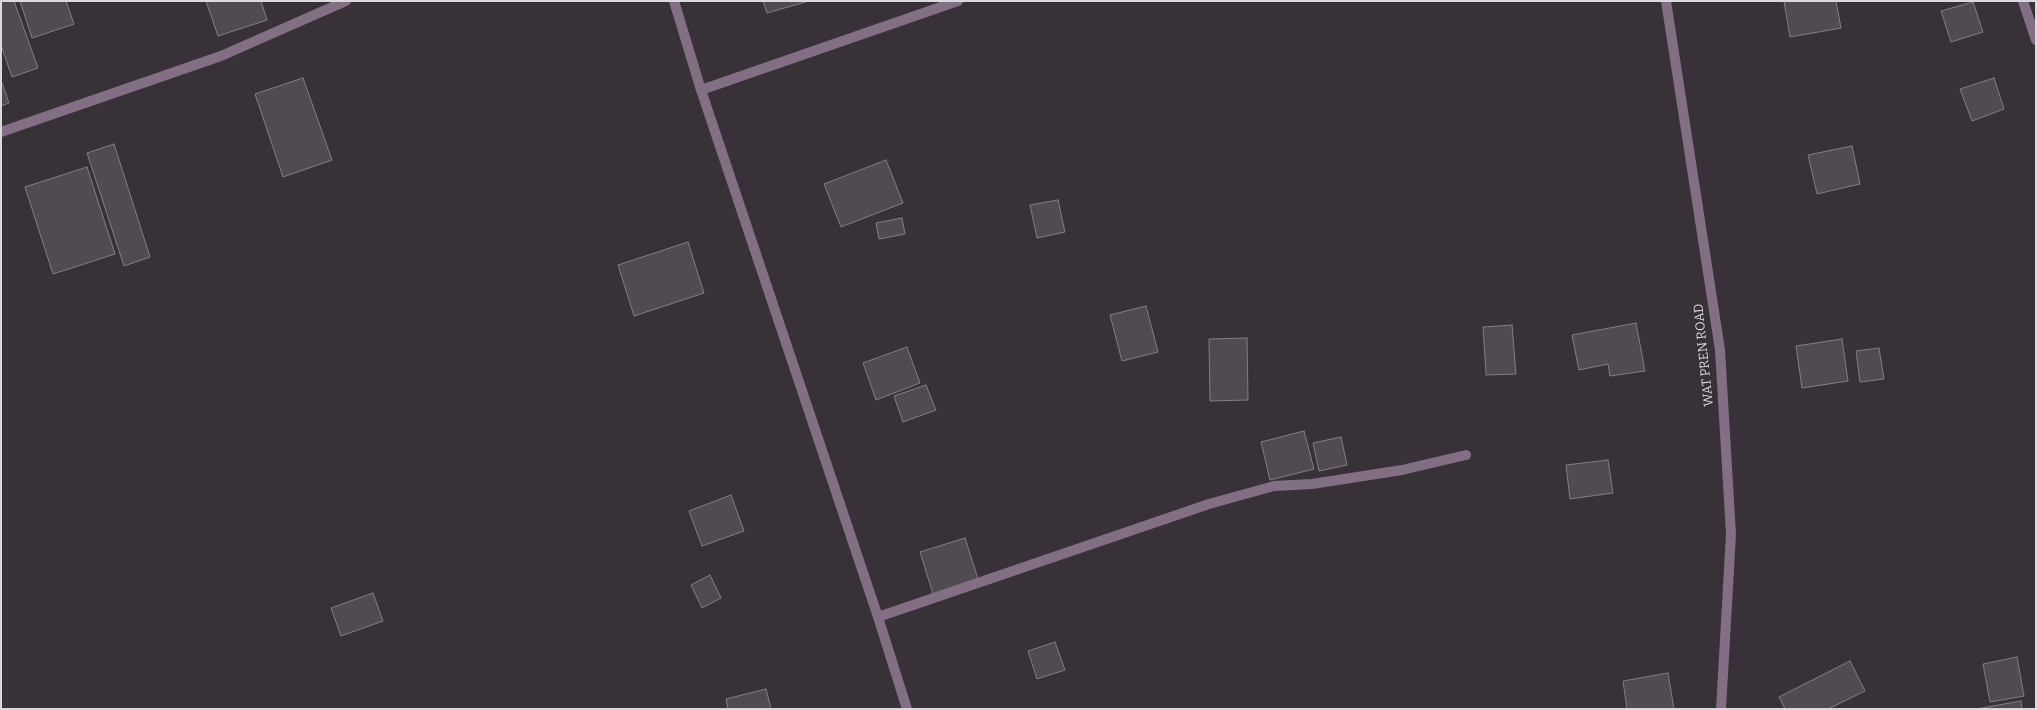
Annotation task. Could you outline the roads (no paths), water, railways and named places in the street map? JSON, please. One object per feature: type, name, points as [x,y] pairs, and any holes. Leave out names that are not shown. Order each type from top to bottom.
[{"type":"street","points":[[1,132],[221,56],[346,1]]},
{"type":"street","points":[[674,1],[701,90],[878,617],[907,709]]},
{"type":"street","points":[[701,90],[958,1]]},
{"type":"street","name":"WAT PREN ROAD","points":[[1666,1],[1720,350],[1731,534],[1721,709]]},
{"type":"street","points":[[2023,1],[2036,40]]},
{"type":"street","points":[[878,617],[1209,504],[1274,486],[1312,484],[1402,470],[1466,455]]}]
